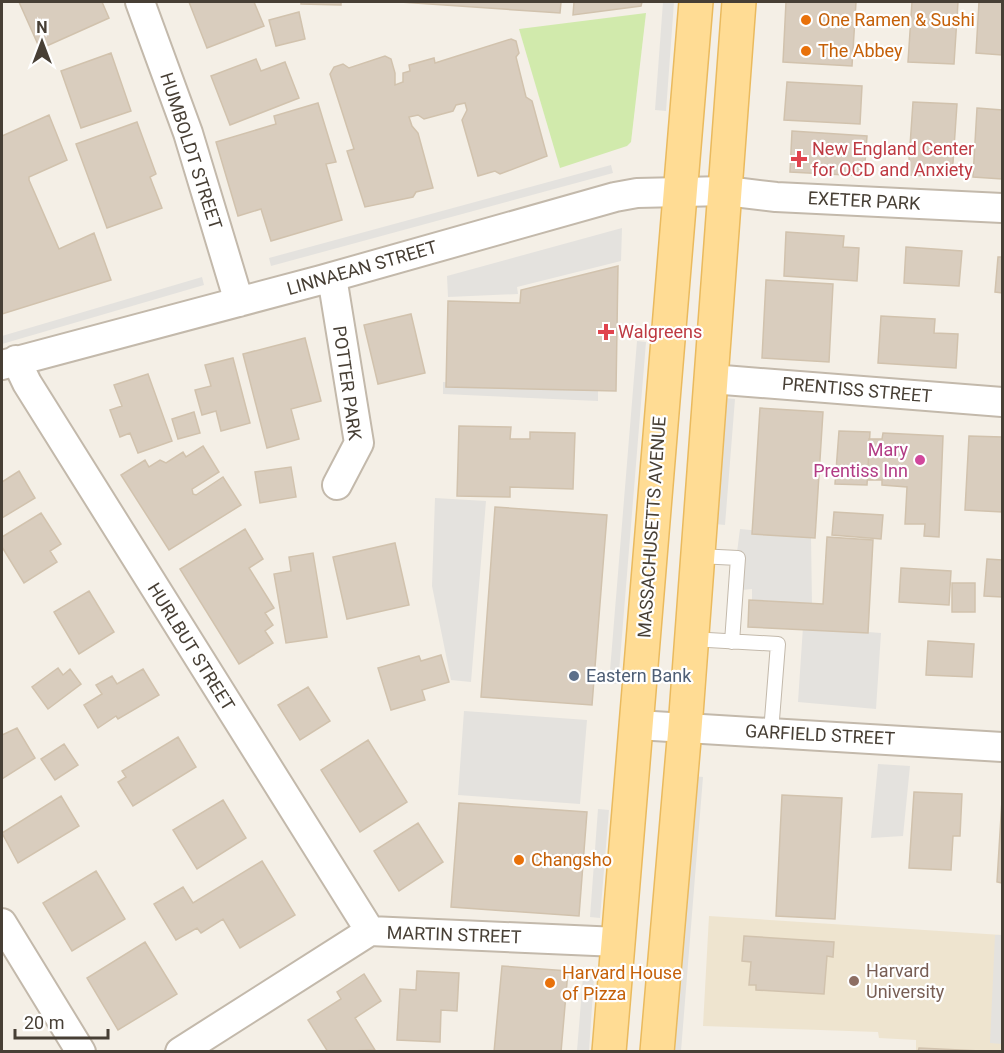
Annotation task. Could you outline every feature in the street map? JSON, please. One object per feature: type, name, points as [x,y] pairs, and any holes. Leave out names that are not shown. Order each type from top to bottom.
[{"type":"main road","name":"MASSACHUSETTS AVENUE","points":[[609,1052],[696,2]]},
{"type":"main road","points":[[657,1052],[685,728],[739,2]]},
{"type":"street","name":"HUMBOLDT STREET","points":[[140,2],[188,133],[239,302]]},
{"type":"street","name":"LINNAEAN STREET","points":[[9,362],[332,277],[615,197],[680,191],[726,191]]},
{"type":"street","name":"EXETER PARK","points":[[726,191],[776,197],[1002,208]]},
{"type":"street","name":"POTTER PARK","points":[[332,277],[359,443],[337,485]]},
{"type":"street","name":"HURLBUT STREET","points":[[9,362],[27,383],[370,931]]},
{"type":"street","name":"PRENTISS STREET","points":[[711,379],[1002,402]]},
{"type":"street","name":"GARFIELD STREET","points":[[637,726],[1002,747]]},
{"type":"street","points":[[2,923],[81,1052]]},
{"type":"street","name":"MARTIN STREET","points":[[180,1052],[370,931],[618,942]]},
{"type":"lane","points":[[698,556],[738,558],[732,642]]},
{"type":"lane","points":[[691,639],[778,644],[771,732]]},
{"type":"shaded area","points":[[663,2],[674,2],[666,111],[655,110]]},
{"type":"shaded area","points":[[611,165],[613,173],[271,266],[269,258]]},
{"type":"shaded area","points":[[622,228],[621,261],[517,287],[518,294],[448,297],[447,276]]},
{"type":"shaded area","points":[[202,277],[204,285],[2,344],[2,336]]},
{"type":"shaded area","points":[[637,341],[646,342],[618,684],[609,683]]},
{"type":"shaded area","points":[[443,382],[598,390],[598,401],[443,394]]},
{"type":"shaded area","points":[[725,398],[735,399],[725,525],[715,524]]},
{"type":"shaded area","points":[[435,498],[486,501],[471,682],[451,680],[432,586]]},
{"type":"shaded area","points":[[740,529],[811,536],[812,606],[752,601],[752,589],[732,591]]},
{"type":"shaded area","points":[[803,627],[881,633],[876,709],[798,702]]},
{"type":"shaded area","points":[[464,711],[587,720],[580,804],[458,795]]},
{"type":"shaded area","points":[[878,764],[910,766],[903,836],[871,838]]},
{"type":"shaded area","points":[[693,776],[703,777],[681,1051],[671,1052]]},
{"type":"shaded area","points":[[598,809],[609,810],[600,918],[590,917]]},
{"type":"shaded area","name":"Harvard University","points":[[709,916],[1002,935],[1002,1051],[916,1051],[916,1040],[879,1038],[878,1032],[703,1026]]},
{"type":"shaded area","points":[[995,935],[1002,935],[1002,1044],[990,1043]]},
{"type":"shaded area","points":[[583,977],[594,977],[589,1051],[577,1051]]},
{"type":"green space","points":[[646,13],[631,142],[627,146],[560,168],[519,29]]},
{"type":"building","points":[[19,2],[102,2],[109,18],[40,49]]},
{"type":"building","points":[[189,2],[254,2],[264,26],[207,48]]},
{"type":"building","points":[[301,2],[341,2],[341,5],[301,4]]},
{"type":"building","points":[[400,2],[561,2],[560,13]]},
{"type":"building","points":[[574,2],[642,2],[641,6],[573,15]]},
{"type":"building","points":[[786,2],[856,2],[852,66],[783,62]]},
{"type":"building","points":[[912,2],[958,2],[954,64],[908,62]]},
{"type":"building","points":[[979,2],[1002,2],[1002,55],[976,53]]},
{"type":"building","points":[[299,12],[305,39],[276,46],[269,20]]},
{"type":"building","points":[[511,39],[516,41],[519,53],[516,57],[526,97],[532,101],[547,156],[500,174],[495,171],[478,176],[462,120],[467,110],[465,103],[456,105],[453,111],[424,119],[418,115],[409,117],[418,133],[433,188],[416,192],[413,197],[365,207],[347,151],[354,149],[330,74],[334,67],[343,64],[349,68],[385,56],[391,59],[395,73],[395,85],[403,82],[403,73],[410,71],[409,65],[434,58],[435,63]]},
{"type":"building","points":[[111,53],[131,111],[81,128],[61,71]]},
{"type":"building","points":[[256,59],[261,71],[285,62],[299,98],[230,125],[211,76]]},
{"type":"building","points":[[787,82],[862,86],[860,124],[784,120]]},
{"type":"building","points":[[913,102],[957,104],[952,177],[908,175]]},
{"type":"building","points":[[318,103],[336,162],[326,164],[342,220],[271,241],[261,209],[238,216],[216,142],[276,124],[274,116]]},
{"type":"building","points":[[977,108],[1002,110],[1002,179],[973,177]]},
{"type":"building","points":[[49,115],[67,160],[29,177],[29,180],[59,249],[94,233],[111,280],[2,314],[2,136]]},
{"type":"building","points":[[137,122],[156,174],[150,177],[162,208],[107,228],[76,144]]},
{"type":"building","points":[[792,131],[867,136],[864,176],[790,172]]},
{"type":"building","points":[[786,232],[844,236],[843,247],[859,248],[857,281],[784,276]]},
{"type":"building","points":[[906,247],[962,251],[959,286],[904,283]]},
{"type":"building","points":[[998,257],[1002,257],[1002,293],[995,292]]},
{"type":"building","points":[[618,266],[616,391],[446,387],[448,301],[520,303],[521,290]]},
{"type":"building","points":[[766,280],[833,284],[829,362],[762,358]]},
{"type":"building","points":[[411,314],[425,373],[378,384],[364,325]]},
{"type":"building","points":[[881,316],[935,319],[934,333],[958,334],[956,368],[878,363]]},
{"type":"building","points":[[305,338],[321,401],[291,409],[299,439],[267,448],[243,354]]},
{"type":"building","points":[[233,358],[250,423],[221,431],[216,411],[202,415],[195,390],[211,386],[205,365]]},
{"type":"building","points":[[148,374],[172,441],[138,453],[130,433],[120,437],[110,410],[122,406],[114,385]]},
{"type":"building","points":[[760,408],[823,412],[815,538],[752,534]]},
{"type":"building","points":[[194,412],[200,433],[178,439],[172,419]]},
{"type":"building","points":[[459,426],[511,427],[510,439],[530,439],[530,432],[575,433],[573,489],[510,487],[510,497],[457,496]]},
{"type":"building","points":[[839,431],[870,432],[867,485],[835,484]]},
{"type":"building","points":[[883,433],[943,436],[939,537],[924,536],[925,524],[905,524],[907,487],[882,485],[882,480],[868,480],[869,439],[882,439]]},
{"type":"building","points":[[969,436],[1002,437],[1002,512],[965,510]]},
{"type":"building","points":[[203,446],[219,472],[192,489],[193,494],[196,495],[223,477],[241,505],[169,550],[121,475],[145,460],[149,467],[160,460],[166,463],[183,452],[186,457]]},
{"type":"building","points":[[291,467],[296,497],[260,503],[255,472]]},
{"type":"building","points":[[19,471],[35,498],[2,518],[2,482]]},
{"type":"building","points":[[495,507],[607,515],[592,705],[481,697]]},
{"type":"building","points":[[834,512],[883,515],[881,539],[832,535]]},
{"type":"building","points":[[41,513],[61,544],[50,551],[57,562],[24,583],[2,547],[2,537]]},
{"type":"building","points":[[245,529],[263,559],[249,568],[274,608],[265,613],[273,625],[265,631],[273,643],[239,664],[180,569]]},
{"type":"building","points":[[827,537],[873,540],[868,633],[748,627],[749,600],[823,604]]},
{"type":"building","points":[[395,543],[409,605],[347,619],[333,557]]},
{"type":"building","points":[[313,553],[327,637],[286,643],[274,574],[291,571],[289,557]]},
{"type":"building","points":[[987,559],[1002,560],[1002,597],[984,596]]},
{"type":"building","points":[[901,568],[951,571],[949,605],[899,602]]},
{"type":"building","points":[[952,583],[975,583],[975,612],[952,612]]},
{"type":"building","points":[[89,591],[114,632],[79,654],[54,612]]},
{"type":"building","points":[[928,641],[974,644],[972,677],[926,675]]},
{"type":"building","points":[[441,655],[449,682],[422,690],[425,700],[391,710],[378,668],[419,656],[421,661]]},
{"type":"building","points":[[58,668],[63,675],[70,669],[81,684],[48,709],[32,687]]},
{"type":"building","points":[[143,669],[159,695],[118,719],[116,716],[98,728],[84,705],[102,694],[96,685],[112,676],[117,684]]},
{"type":"building","points":[[308,687],[330,721],[300,740],[278,705]]},
{"type":"building","points":[[17,728],[35,758],[2,779],[2,735]]},
{"type":"building","points":[[178,737],[196,767],[133,806],[118,782],[126,777],[122,771]]},
{"type":"building","points":[[368,740],[407,802],[360,832],[321,770]]},
{"type":"building","points":[[64,744],[78,765],[55,780],[41,759]]},
{"type":"building","points":[[914,792],[962,794],[960,836],[953,836],[951,870],[909,868]]},
{"type":"building","points":[[782,795],[842,798],[835,919],[776,916]]},
{"type":"building","points":[[61,796],[79,826],[18,863],[2,833]]},
{"type":"building","points":[[223,800],[246,838],[197,869],[173,830]]},
{"type":"building","points":[[1002,800],[1002,883],[997,882]]},
{"type":"building","name":"Changsho","points":[[459,803],[587,812],[579,916],[451,907]]},
{"type":"building","points":[[418,823],[443,862],[399,891],[374,851]]},
{"type":"building","points":[[262,861],[295,915],[240,948],[223,919],[201,933],[197,928],[176,940],[154,904],[183,887],[193,903]]},
{"type":"building","points":[[96,871],[125,919],[72,951],[43,903]]},
{"type":"building","points":[[744,936],[834,942],[833,957],[827,956],[824,994],[756,990],[756,985],[749,985],[751,962],[742,961]]},
{"type":"building","points":[[145,942],[177,994],[118,1030],[87,978]]},
{"type":"building","points":[[502,966],[568,971],[561,1052],[494,1052]]},
{"type":"building","points":[[417,971],[459,973],[457,1011],[441,1010],[440,1042],[397,1040],[400,989],[416,990]]},
{"type":"building","points":[[364,974],[381,1001],[355,1018],[375,1050],[328,1052],[308,1020],[341,999],[337,992]]},
{"type":"building","points":[[919,1048],[980,1051],[980,1052],[918,1052]]},
{"type":"place","name":"One Ramen & Sushi","points":[[806,20]]},
{"type":"place","name":"The Abbey","points":[[806,51]]},
{"type":"place","name":"New England Center for OCD and Anxiety","points":[[799,159]]},
{"type":"place","name":"Walgreens","points":[[606,332]]},
{"type":"place","name":"Mary Prentiss Inn","points":[[920,460]]},
{"type":"place","name":"Eastern Bank","points":[[574,676]]},
{"type":"place","name":"Changsho","points":[[519,860]]},
{"type":"place","name":"Harvard University","points":[[854,981]]},
{"type":"place","name":"Harvard House of Pizza","points":[[550,983]]}]
